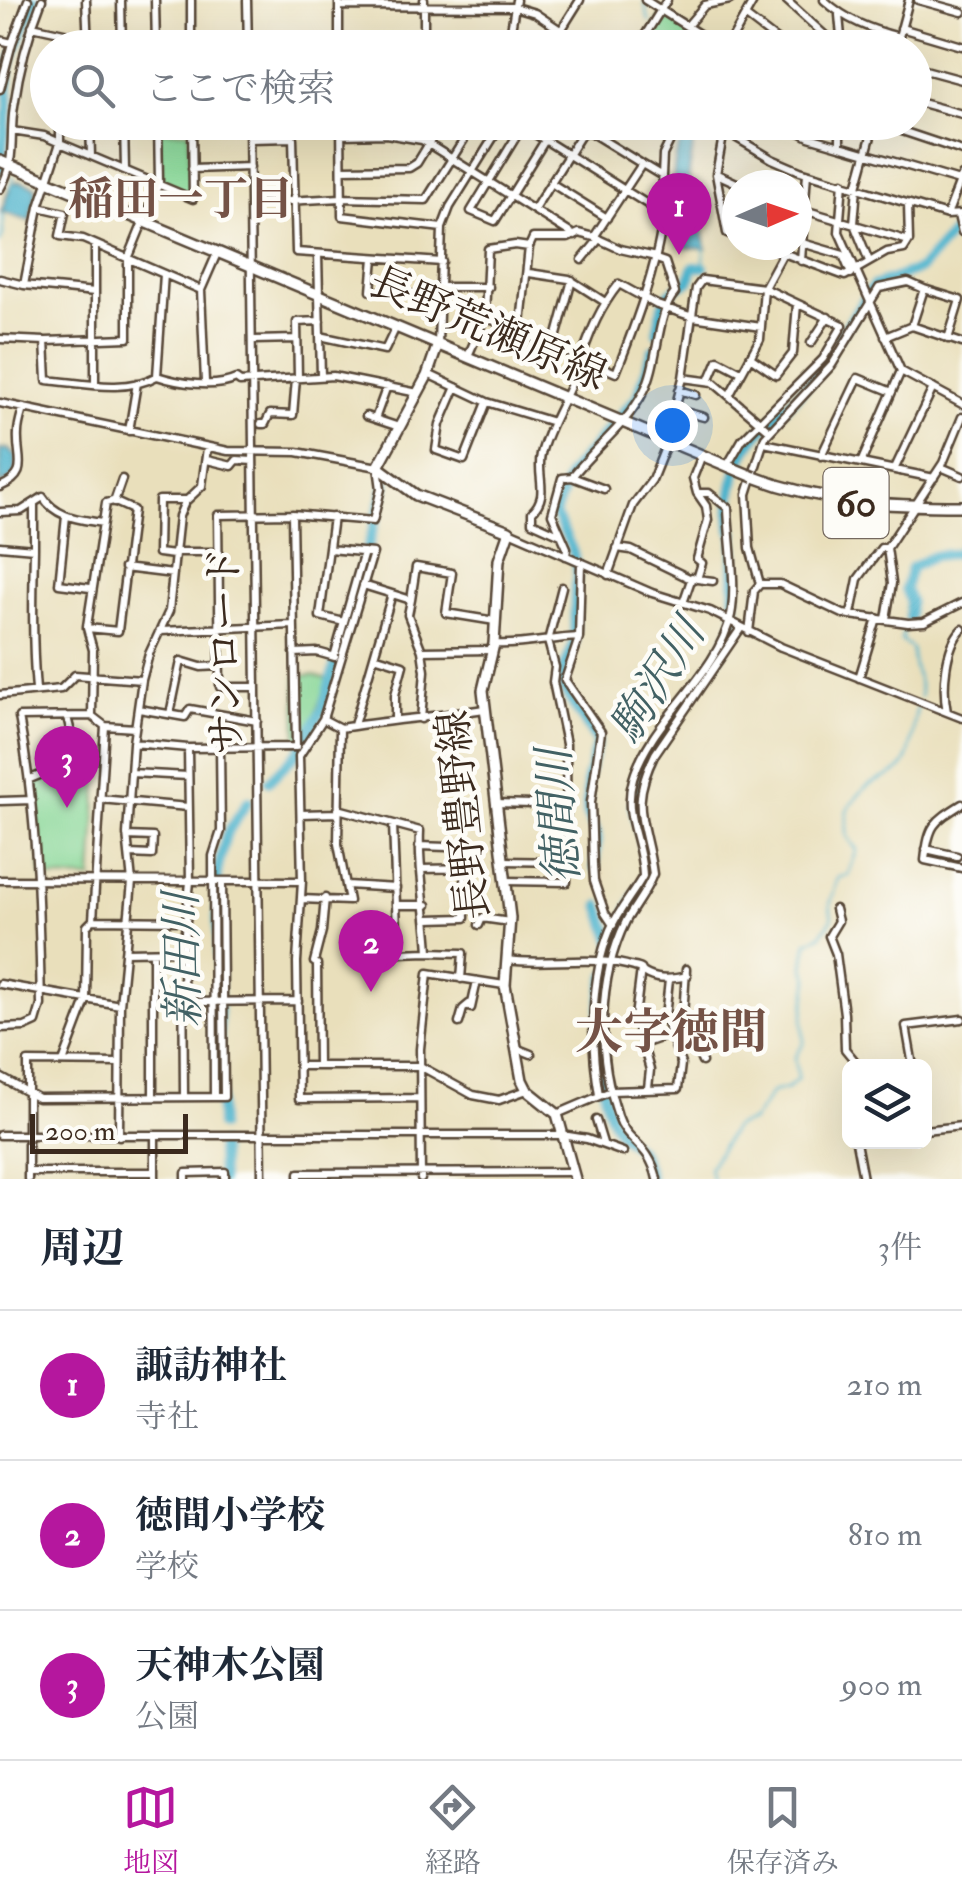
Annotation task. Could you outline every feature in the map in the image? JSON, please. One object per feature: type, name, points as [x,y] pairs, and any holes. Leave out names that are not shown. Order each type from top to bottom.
[{"type":"main road","name":"長野荒瀬原線","points":[[7,163],[754,477],[831,500],[962,506]]},
{"type":"main road","points":[[438,344],[428,374],[378,467],[416,495],[508,531]]},
{"type":"main road","name":"長野豊野線","points":[[508,531],[499,560],[493,647],[483,690],[510,922],[505,985],[527,1090]]},
{"type":"main road","points":[[527,1090],[557,1114],[574,1176]]},
{"type":"street","points":[[0,89],[28,0]]},
{"type":"street","points":[[30,30],[42,0]]},
{"type":"street","points":[[86,0],[87,30]]},
{"type":"street","points":[[121,0],[122,30]]},
{"type":"street","points":[[155,0],[156,30]]},
{"type":"street","points":[[191,0],[191,30]]},
{"type":"street","points":[[247,0],[248,30]]},
{"type":"street","points":[[561,30],[580,0]]},
{"type":"street","points":[[646,0],[694,30]]},
{"type":"street","points":[[648,30],[667,0]]},
{"type":"street","points":[[687,26],[705,5],[730,0]]},
{"type":"street","points":[[736,30],[754,0]]},
{"type":"street","points":[[786,0],[820,30]]},
{"type":"street","points":[[825,1],[836,0]]},
{"type":"street","points":[[908,30],[901,28],[909,0]]},
{"type":"street","points":[[918,0],[962,12]]},
{"type":"street","points":[[825,1],[839,14],[874,30]]},
{"type":"street","points":[[339,30],[339,3],[515,3],[559,30]]},
{"type":"street","points":[[424,3],[424,30]]},
{"type":"street","points":[[511,30],[515,3]]},
{"type":"street","points":[[839,14],[840,30]]},
{"type":"street","points":[[745,16],[763,30]]},
{"type":"street","points":[[32,26],[45,30]]},
{"type":"street","points":[[0,189],[30,31]]},
{"type":"street","points":[[932,37],[962,46]]},
{"type":"street","points":[[0,40],[12,43]]},
{"type":"street","points":[[932,72],[962,80]]},
{"type":"street","points":[[932,105],[962,114]]},
{"type":"street","points":[[12,131],[30,134]]},
{"type":"street","points":[[52,140],[193,198],[192,140]]},
{"type":"street","points":[[24,285],[39,207],[60,140]]},
{"type":"street","points":[[91,140],[91,156]]},
{"type":"street","points":[[124,140],[125,170]]},
{"type":"street","points":[[0,339],[128,338],[128,259],[159,183],[158,140]]},
{"type":"street","name":"サンロード","points":[[250,140],[262,1179]]},
{"type":"street","points":[[293,140],[296,252],[442,262]]},
{"type":"street","points":[[341,140],[342,216],[442,228]]},
{"type":"street","points":[[416,140],[489,180],[575,236]]},
{"type":"street","points":[[342,169],[409,168],[431,140]]},
{"type":"street","points":[[250,203],[341,198],[426,200],[464,140]]},
{"type":"street","points":[[438,344],[442,228],[450,207],[492,140]]},
{"type":"street","points":[[511,140],[471,212],[494,220],[544,142]]},
{"type":"street","points":[[541,140],[662,214]]},
{"type":"street","points":[[535,208],[578,140]]},
{"type":"street","points":[[607,140],[662,176]]},
{"type":"street","points":[[722,140],[716,174],[722,206]]},
{"type":"street","points":[[739,140],[772,160],[801,170]]},
{"type":"street","points":[[819,140],[961,178],[948,215]]},
{"type":"street","points":[[840,140],[840,146]]},
{"type":"street","points":[[869,261],[854,224],[857,187],[870,140]]},
{"type":"street","points":[[929,140],[962,151]]},
{"type":"street","points":[[485,317],[616,373],[656,258],[668,141]]},
{"type":"street","points":[[582,260],[642,164]]},
{"type":"street","points":[[192,169],[250,167]]},
{"type":"street","points":[[812,173],[908,204],[960,215],[962,232]]},
{"type":"street","points":[[716,174],[722,177]]},
{"type":"street","points":[[843,182],[839,232],[853,272]]},
{"type":"street","points":[[551,183],[608,218]]},
{"type":"street","points":[[801,261],[841,276],[887,252],[904,249],[909,240],[908,204]]},
{"type":"street","points":[[39,207],[65,213],[60,236],[83,239],[201,290]]},
{"type":"street","points":[[812,212],[909,240]]},
{"type":"street","points":[[520,333],[533,238],[568,238],[586,233],[620,250],[665,262],[672,288],[662,307],[655,363],[646,389],[569,477],[552,514],[573,559],[576,637],[565,680],[600,732],[591,802],[592,866],[604,913],[612,925]]},
{"type":"street","points":[[95,247],[95,384]]},
{"type":"street","points":[[468,356],[485,317],[488,249],[529,247]]},
{"type":"street","points":[[812,247],[843,255],[862,286],[901,372],[962,404]]},
{"type":"street","points":[[205,382],[201,290],[218,251]]},
{"type":"street","points":[[318,255],[321,376]]},
{"type":"street","points":[[374,258],[371,291],[442,297]]},
{"type":"street","points":[[730,394],[760,339],[764,288],[779,260]]},
{"type":"street","points":[[528,273],[572,280],[605,302]]},
{"type":"street","points":[[158,376],[164,274]]},
{"type":"street","points":[[0,279],[95,292]]},
{"type":"street","points":[[554,346],[572,280]]},
{"type":"street","points":[[608,575],[634,505],[652,480],[684,378],[696,288],[702,280],[764,288],[843,325],[823,359],[765,427],[764,443],[747,494],[750,548],[760,584]]},
{"type":"street","points":[[728,466],[742,440],[765,427],[832,365],[868,300],[879,288],[908,282],[960,300],[948,339]]},
{"type":"street","points":[[560,535],[532,522],[532,512],[543,497],[539,465],[596,316],[619,284],[662,307],[692,317],[762,327]]},
{"type":"street","points":[[442,288],[489,288]]},
{"type":"street","points":[[912,326],[924,289]]},
{"type":"street","points":[[750,357],[776,375],[794,352],[797,304]]},
{"type":"street","points":[[811,343],[828,317]]},
{"type":"street","points":[[261,424],[270,414],[293,415],[297,322],[320,321]]},
{"type":"street","points":[[320,336],[386,350],[396,326]]},
{"type":"street","points":[[885,336],[912,326],[962,344]]},
{"type":"street","points":[[254,340],[298,338]]},
{"type":"street","points":[[45,340],[47,380],[120,386],[158,376],[177,382],[227,384],[236,379],[254,382],[321,376],[418,394]]},
{"type":"street","points":[[709,380],[718,360],[741,372]]},
{"type":"street","points":[[861,463],[901,372]]},
{"type":"street","points":[[428,374],[487,402],[553,422]]},
{"type":"street","points":[[684,378],[709,380],[765,427]]},
{"type":"street","points":[[822,456],[858,378],[892,392]]},
{"type":"street","points":[[129,431],[137,383]]},
{"type":"street","points":[[387,386],[370,417],[399,427]]},
{"type":"street","points":[[456,388],[440,424],[436,450],[464,460],[487,402]]},
{"type":"street","points":[[895,468],[933,388]]},
{"type":"street","points":[[680,390],[696,395]]},
{"type":"street","points":[[0,403],[254,456]]},
{"type":"street","points":[[0,488],[20,472],[18,432],[23,409]]},
{"type":"street","points":[[674,409],[704,416]]},
{"type":"street","points":[[859,678],[892,583],[886,548],[958,442],[962,417]]},
{"type":"street","points":[[764,443],[934,478]]},
{"type":"street","points":[[119,1136],[120,1004],[132,882],[128,836],[133,743],[142,680],[169,611],[179,516],[187,500],[202,486],[207,448]]},
{"type":"street","points":[[207,460],[228,466],[254,456],[296,452],[378,467],[381,488],[373,521],[292,514],[218,514],[220,687],[256,686]]},
{"type":"street","points":[[683,604],[702,563],[697,559],[708,520],[706,506],[692,478],[702,455]]},
{"type":"street","points":[[941,467],[962,476]]},
{"type":"street","points":[[569,477],[604,490]]},
{"type":"street","points":[[114,502],[122,479]]},
{"type":"street","points":[[657,1179],[650,1156],[623,1128],[605,1092],[603,1019],[608,936],[643,876],[628,810],[634,776],[655,737],[715,652],[729,623],[732,590],[728,508],[710,492],[698,493]]},
{"type":"street","points":[[0,512],[21,511],[43,497],[48,506],[66,516],[102,523]]},
{"type":"street","points":[[187,500],[159,500],[158,552],[218,552]]},
{"type":"street","points":[[88,628],[118,632],[133,510],[114,502],[106,503],[90,588],[88,628],[94,650],[92,716]]},
{"type":"street","points":[[34,504],[31,590],[36,690]]},
{"type":"street","points":[[133,743],[188,748],[296,748],[292,514]]},
{"type":"street","points":[[66,516],[59,584],[90,588]]},
{"type":"street","points":[[333,516],[320,616],[344,622]]},
{"type":"street","points":[[508,531],[962,718]]},
{"type":"street","points":[[0,546],[34,550]]},
{"type":"street","points":[[329,548],[368,552]]},
{"type":"street","points":[[617,548],[631,550],[694,579],[713,582]]},
{"type":"street","points":[[851,614],[858,580],[881,548],[886,548]]},
{"type":"street","points":[[337,658],[363,585],[368,552]]},
{"type":"street","points":[[368,552],[344,622],[322,720],[299,756],[299,1098],[420,1098]]},
{"type":"street","points":[[421,719],[425,671],[422,651],[408,616],[416,567],[452,574],[446,613],[496,621]]},
{"type":"street","points":[[124,568],[173,574]]},
{"type":"street","points":[[749,632],[754,591],[760,584],[780,584],[843,614],[881,618],[924,622],[962,603]]},
{"type":"street","points":[[363,585],[411,600]]},
{"type":"street","points":[[506,881],[566,883],[566,744],[554,682],[556,667],[548,641],[562,587]]},
{"type":"street","points":[[354,725],[392,594]]},
{"type":"street","points":[[162,631],[294,626]]},
{"type":"street","points":[[607,963],[653,874],[638,810],[645,776],[655,754],[740,628]]},
{"type":"street","points":[[947,712],[944,698],[948,650],[962,629]]},
{"type":"street","points":[[422,651],[576,637]]},
{"type":"street","points":[[294,654],[317,652],[337,658]]},
{"type":"street","points":[[374,656],[403,665],[395,695],[394,720]]},
{"type":"street","points":[[170,714],[181,661],[219,666]]},
{"type":"street","points":[[0,695],[62,689],[75,675],[142,680]]},
{"type":"street","points":[[139,709],[186,717],[190,709],[257,721]]},
{"type":"street","points":[[322,720],[340,728],[484,709]]},
{"type":"street","points":[[0,1028],[25,1027],[36,1022],[42,1005],[39,882],[30,779],[18,718],[92,716],[105,726],[136,728]]},
{"type":"street","points":[[30,779],[74,761],[67,717]]},
{"type":"street","points":[[94,920],[105,726]]},
{"type":"street","points":[[302,898],[348,900],[340,860],[340,728]]},
{"type":"street","points":[[0,1076],[38,1098],[218,1097],[218,882],[213,856],[221,831],[220,746]]},
{"type":"street","points":[[184,1097],[182,951],[190,882],[188,748]]},
{"type":"street","points":[[131,773],[188,776]]},
{"type":"street","points":[[100,799],[188,807]]},
{"type":"street","points":[[0,802],[32,800]]},
{"type":"street","points":[[496,804],[566,805]]},
{"type":"street","points":[[962,804],[934,823],[927,836],[925,860],[962,868]]},
{"type":"street","points":[[301,814],[338,811],[420,831],[429,952]]},
{"type":"street","points":[[393,824],[398,953],[463,952],[462,979]]},
{"type":"street","points":[[128,836],[153,837],[152,855],[129,854]]},
{"type":"street","points":[[419,846],[475,848],[476,868],[421,869]]},
{"type":"street","points":[[926,849],[957,856]]},
{"type":"street","points":[[503,861],[568,862]]},
{"type":"street","points":[[428,919],[464,918],[464,868]]},
{"type":"street","points":[[0,880],[302,881]]},
{"type":"street","points":[[347,884],[396,888]]},
{"type":"street","points":[[318,1066],[314,962],[325,898]]},
{"type":"street","points":[[396,905],[427,905]]},
{"type":"street","points":[[835,908],[838,921],[829,936],[836,954],[845,1049],[853,1059]]},
{"type":"street","points":[[478,926],[482,918],[510,922]]},
{"type":"street","points":[[63,1062],[86,1000],[87,926],[94,920],[186,921]]},
{"type":"street","points":[[125,952],[182,951]]},
{"type":"street","points":[[153,952],[153,1097]]},
{"type":"street","points":[[507,960],[539,964],[574,960],[607,963],[669,980],[686,972],[683,1017],[702,1062]]},
{"type":"street","points":[[298,962],[314,962]]},
{"type":"street","points":[[640,969],[635,1017],[650,1070],[648,1088]]},
{"type":"street","points":[[421,1176],[420,1066],[428,973],[505,985]]},
{"type":"street","points":[[557,1114],[605,1092],[678,1089],[681,1064],[666,1017],[669,980]]},
{"type":"street","points":[[459,1023],[463,1010],[471,1006],[477,982]]},
{"type":"street","points":[[0,984],[120,1004]]},
{"type":"street","points":[[183,1002],[298,1001]]},
{"type":"street","points":[[912,1059],[906,1026],[962,1019]]},
{"type":"street","points":[[643,1044],[671,1034]]},
{"type":"street","points":[[516,1048],[531,1054]]},
{"type":"street","points":[[119,1063],[28,1062],[28,1176],[155,1176],[155,1136]]},
{"type":"street","points":[[299,1066],[420,1066],[473,1095],[499,1100],[527,1090]]},
{"type":"street","points":[[596,1120],[603,1144]]},
{"type":"street","points":[[932,1129],[962,1126]]},
{"type":"street","points":[[0,1135],[562,1136],[623,1152]]},
{"type":"street","points":[[857,1149],[863,1179]]},
{"type":"street","points":[[186,1179],[186,1173],[220,1175]]},
{"type":"street","points":[[300,1179],[299,1173],[574,1176]]},
{"type":"green space","points":[[660,16],[665,16],[688,30],[653,30]]},
{"type":"green space","points":[[159,140],[189,140],[191,195],[161,182]]},
{"type":"green space","points":[[296,676],[328,679],[310,729],[297,749]]},
{"type":"green space","points":[[75,763],[99,764],[92,879],[42,878],[34,781]]},
{"type":"water","points":[[693,141],[689,184],[706,249],[683,247],[677,239],[674,169],[681,142]]},
{"type":"water","points":[[20,181],[35,186],[30,221],[1,212],[11,184]]},
{"type":"water","points":[[0,449],[8,449],[17,462],[14,474],[0,485]]},
{"type":"waterway","points":[[0,167],[9,67],[34,0]]},
{"type":"waterway","points":[[645,4],[649,21]]},
{"type":"waterway","points":[[10,187],[14,178],[11,177]]},
{"type":"waterway","points":[[0,242],[2,214]]},
{"type":"waterway","name":"駒沢川","points":[[839,337],[873,286],[920,269],[956,229]]},
{"type":"waterway","points":[[704,247],[704,267]]},
{"type":"waterway","name":"徳間川","points":[[657,332],[668,295],[689,282],[693,267],[704,267]]},
{"type":"waterway","name":"徳間川","points":[[595,868],[597,834],[587,815],[587,779],[597,742],[563,689],[563,671],[574,643],[577,567],[555,514],[569,474],[638,395],[653,349]]},
{"type":"waterway","name":"駒沢川","points":[[613,949],[634,897],[645,882],[647,865],[633,805],[651,751],[720,654],[735,622],[731,529],[737,470],[747,449],[828,356]]},
{"type":"waterway","name":"新田川","points":[[269,781],[300,750],[322,710],[386,483]]},
{"type":"waterway","points":[[909,617],[910,601],[905,589],[911,568],[933,556],[960,553],[962,547]]},
{"type":"waterway","points":[[906,626],[901,640],[912,649],[920,697]]},
{"type":"waterway","points":[[712,1179],[709,1168],[734,1127],[752,1121],[772,1092],[788,1088],[798,1078],[795,1057],[804,1043],[809,978],[804,967],[807,942],[820,936],[832,919],[830,905],[838,878],[848,875],[857,850],[847,836],[847,810],[868,786],[904,765],[918,705]]},
{"type":"waterway","name":"新田川","points":[[220,1126],[217,873],[226,835],[248,801]]},
{"type":"waterway","name":"徳間川","points":[[600,905],[612,941]]},
{"type":"waterway","name":"駒沢川","points":[[606,975],[599,1034],[606,1101],[621,1135],[641,1153],[650,1179]]},
{"type":"waterway","name":"新田川","points":[[220,1145],[221,1179]]},
{"type":"place","name":"諏訪神社","points":[[679,255]]},
{"type":"place","name":"天神木公園","points":[[67,808]]},
{"type":"place","name":"徳間小学校","points":[[371,992]]},
{"type":"district","name":"稲田一丁目","points":[[181,200]]},
{"type":"district","name":"大字徳間","points":[[671,1033]]}]
